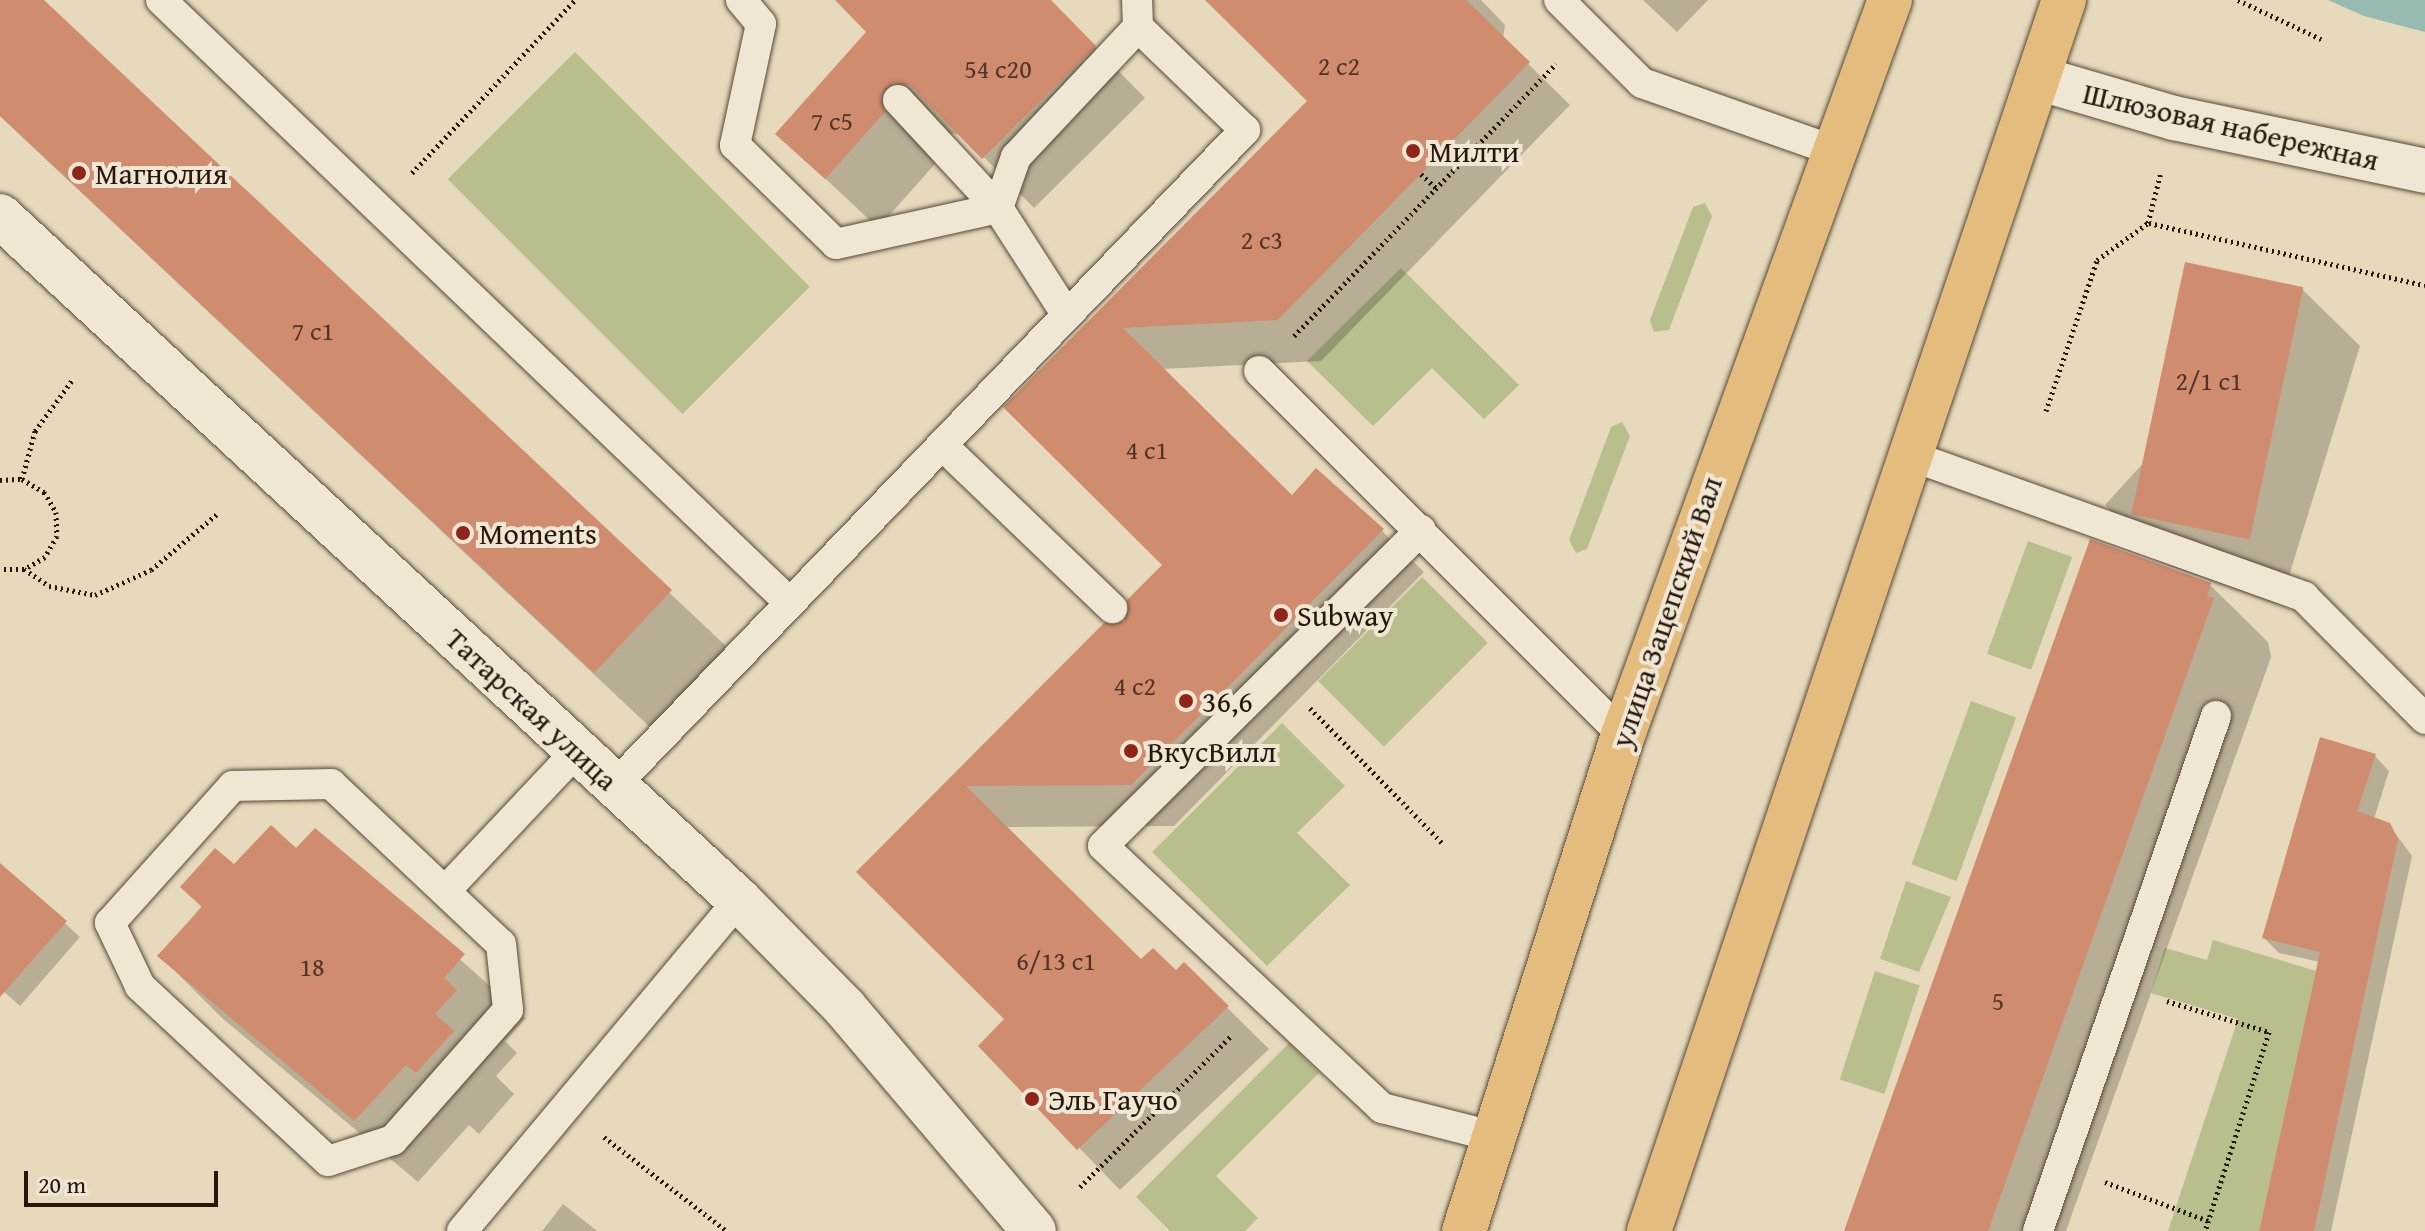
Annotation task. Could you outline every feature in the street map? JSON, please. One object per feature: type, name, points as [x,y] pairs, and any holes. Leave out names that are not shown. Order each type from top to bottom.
[{"type":"main road","name":"улица Зацепский Вал","points":[[1464,1231],[1623,735],[1890,0]]},
{"type":"main road","points":[[1649,1231],[2064,0]]},
{"type":"street","name":"Шлюзовая набережная","points":[[2038,78],[2174,118],[2425,171]]},
{"type":"street","name":"Татарская улица","points":[[0,216],[739,900],[845,1008],[1034,1231]]},
{"type":"lane","points":[[161,0],[789,602]]},
{"type":"lane","points":[[741,0],[761,24],[735,145],[836,244],[998,208]]},
{"type":"lane","points":[[1559,0],[1642,83],[1835,151]]},
{"type":"lane","points":[[615,785],[1245,130],[1137,14],[1016,157],[998,208]]},
{"type":"lane","points":[[898,100],[998,208],[1067,315]]},
{"type":"lane","points":[[1259,371],[1623,735]]},
{"type":"lane","points":[[942,445],[1112,608]]},
{"type":"lane","points":[[1911,456],[2304,597],[2425,719]]},
{"type":"lane","points":[[1421,530],[1103,846],[1263,1003],[1382,1108],[1492,1136]]},
{"type":"lane","points":[[2038,1231],[2216,716]]},
{"type":"lane","points":[[446,890],[577,751]]},
{"type":"lane","points":[[331,784],[446,890],[501,944],[508,1010],[393,1140],[328,1161],[140,986],[110,923],[233,786],[331,784]]},
{"type":"lane","points":[[462,1231],[739,900]]},
{"type":"path","points":[[378,208],[575,0]]},
{"type":"path","points":[[2238,0],[2323,40]]},
{"type":"path","points":[[1259,371],[1589,30]]},
{"type":"path","points":[[2046,411],[2097,260],[2148,223],[2162,167]]},
{"type":"path","points":[[1421,174],[1436,188]]},
{"type":"path","points":[[2148,223],[2425,285]]},
{"type":"path","points":[[22,479],[35,431],[73,379]]},
{"type":"path","points":[[0,480],[22,479],[44,492],[56,512],[57,536],[45,557],[24,569],[0,569]]},
{"type":"path","points":[[24,569],[49,586],[95,595],[151,570],[217,514]]},
{"type":"path","points":[[1276,674],[1443,844]]},
{"type":"path","points":[[2122,987],[2269,1032],[2205,1231]]},
{"type":"path","points":[[1080,1187],[1263,1003]]},
{"type":"path","points":[[564,1107],[727,1231]]},
{"type":"path","points":[[2060,1165],[2209,1221]]},
{"type":"green space","points":[[575,52],[810,287],[682,414],[448,179]]},
{"type":"green space","points":[[1705,203],[1712,216],[1669,330],[1654,332],[1650,320],[1693,207]]},
{"type":"green space","points":[[1401,268],[1519,385],[1484,419],[1432,368],[1373,426],[1307,361]]},
{"type":"green space","points":[[1622,422],[1630,436],[1587,549],[1576,553],[1569,540],[1611,427]]},
{"type":"green space","points":[[2028,541],[2072,557],[2031,670],[1987,654]]},
{"type":"green space","points":[[1422,577],[1488,643],[1384,747],[1318,681]]},
{"type":"green space","points":[[1971,701],[2016,717],[1957,881],[1911,865]]},
{"type":"green space","points":[[1282,723],[1345,786],[1297,833],[1350,885],[1267,966],[1152,852]]},
{"type":"green space","points":[[1906,881],[1951,897],[1919,972],[1880,959]]},
{"type":"green space","points":[[2213,940],[2316,971],[2259,1231],[2168,1231],[2238,1019],[2151,993],[2165,948],[2207,960]]},
{"type":"green space","points":[[1875,971],[1920,986],[1884,1094],[1840,1079]]},
{"type":"green space","points":[[1289,1043],[1319,1073],[1216,1176],[1258,1218],[1245,1231],[1170,1231],[1136,1197]]},
{"type":"water","points":[[2328,0],[2425,0],[2425,32],[2364,16]]},
{"type":"building","points":[[0,0],[44,0],[672,590],[594,673],[0,116]]},
{"type":"building","points":[[835,0],[1051,0],[1096,46],[982,159],[910,85],[893,83],[881,95],[885,112],[825,179],[775,134],[866,32]]},
{"type":"building","points":[[1205,0],[1466,0],[1530,62],[1278,320],[1123,328],[1292,495],[1316,468],[1384,529],[1131,785],[966,786],[1141,959],[1153,948],[1176,970],[1184,962],[1229,1006],[1077,1150],[978,1046],[1004,1019],[856,872],[1104,623],[1124,621],[1127,600],[1162,565],[1003,407],[1307,101]]},
{"type":"building","points":[[2185,262],[2303,287],[2250,540],[2131,514]]},
{"type":"building","points":[[2090,539],[2211,583],[2207,596],[2214,598],[1988,1231],[1844,1231]]},
{"type":"building","points":[[2320,737],[2376,754],[2357,811],[2390,823],[2398,839],[2314,1231],[2259,1231],[2320,952],[2262,938]]},
{"type":"building","points":[[271,825],[296,848],[315,828],[465,954],[444,978],[457,990],[435,1014],[454,1031],[416,1073],[406,1065],[354,1121],[157,956],[202,907],[180,887],[215,848],[234,864]]},
{"type":"building","points":[[0,863],[67,921],[0,997]]},
{"type":"place","name":"Милти","points":[[1413,151]]},
{"type":"place","name":"Магнолия","points":[[79,173]]},
{"type":"place","name":"Moments","points":[[463,533]]},
{"type":"place","name":"Subway","points":[[1281,615]]},
{"type":"place","name":"36,6","points":[[1186,701]]},
{"type":"place","name":"ВкусВилл","points":[[1131,751]]},
{"type":"place","name":"Эль Гаучо","points":[[1032,1099]]}]
